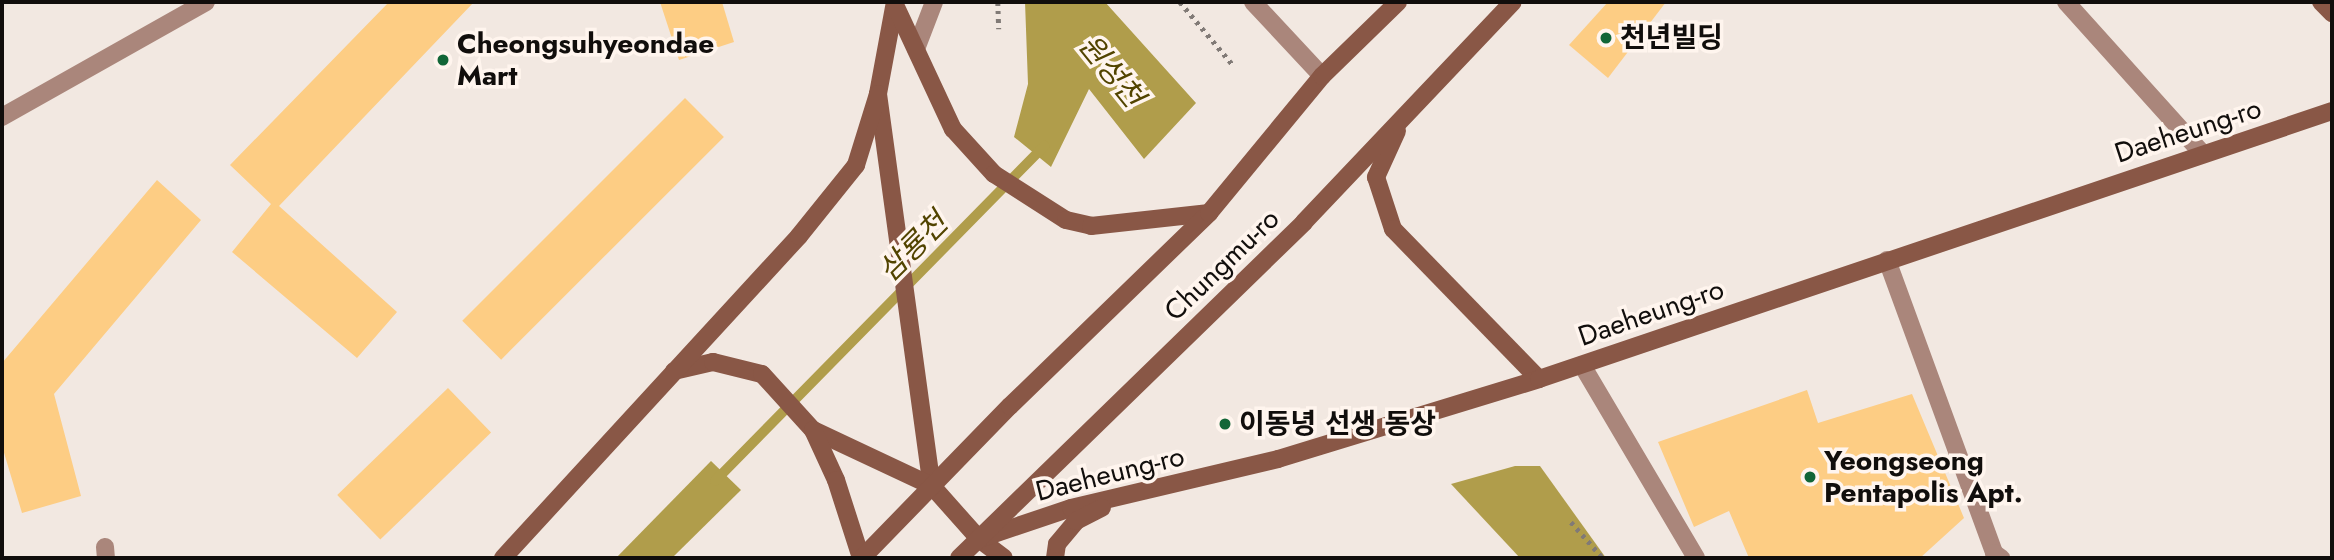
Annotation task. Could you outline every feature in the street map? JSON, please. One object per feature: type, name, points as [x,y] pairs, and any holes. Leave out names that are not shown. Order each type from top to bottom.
[{"type":"street","points":[[2,117],[206,2]]},
{"type":"street","points":[[916,49],[934,2]]},
{"type":"street","points":[[1253,2],[1322,76]]},
{"type":"street","name":"Chungmu-ro","points":[[862,558],[1209,212],[1322,76],[1398,2]]},
{"type":"street","name":"Chungmu-ro","points":[[959,558],[1304,222],[1513,2]]},
{"type":"street","points":[[2066,2],[2202,153]]},
{"type":"street","points":[[2321,2],[2332,13]]},
{"type":"street","points":[[896,4],[953,129],[994,174],[1066,220],[1091,226],[1209,212]]},
{"type":"street","points":[[503,558],[799,236],[856,165],[878,94],[896,4]]},
{"type":"street","points":[[878,94],[889,195],[932,486]]},
{"type":"street","name":"Daeheung-ro","points":[[979,539],[1071,508],[1278,459],[1539,379],[2332,111]]},
{"type":"street","points":[[1404,117],[1376,177],[1393,229],[1539,379]]},
{"type":"street","points":[[1887,260],[1997,556]]},
{"type":"street","points":[[674,371],[713,362],[762,374],[813,430],[878,464],[932,486],[979,539],[1004,558]]},
{"type":"street","points":[[1582,365],[1696,558]]},
{"type":"street","points":[[813,430],[862,558]]},
{"type":"street","points":[[1055,558],[1057,544],[1076,521],[1130,495]]},
{"type":"path","points":[[998,2],[999,29]]},
{"type":"path","points":[[1180,2],[1233,65]]},
{"type":"path","points":[[1571,522],[1603,558]]},
{"type":"water","name":"원성천","points":[[1025,2],[1105,2],[1196,103],[1144,159],[1089,89],[1051,167],[1014,137],[1028,84]]},
{"type":"water","points":[[711,461],[741,490],[672,558],[616,558]]},
{"type":"water","points":[[1515,466],[1540,466],[1606,558],[1520,558],[1451,484]]},
{"type":"building","points":[[389,2],[474,2],[279,206],[397,312],[357,358],[232,252],[271,204],[230,165]]},
{"type":"building","points":[[660,2],[722,2],[734,42],[679,60]]},
{"type":"building","name":"천년빌딩","points":[[1608,2],[1666,2],[1608,78],[1569,45]]},
{"type":"building","points":[[685,98],[724,137],[501,360],[462,321]]},
{"type":"building","points":[[157,180],[201,220],[54,394],[81,496],[22,513],[2,446],[2,363]]},
{"type":"building","points":[[448,388],[491,433],[380,540],[337,495]]},
{"type":"building","name":"Yeongseong Pentapolis Apt.","points":[[1807,390],[1818,423],[1912,394],[1964,518],[1920,558],[1749,558],[1729,511],[1694,527],[1658,442]]},
{"type":"waterway","name":"삼룡천","points":[[715,481],[1044,146]]},
{"type":"place","name":"천년빌딩","points":[[1606,38]]},
{"type":"place","name":"Cheongsuhyeondae Mart","points":[[443,60]]},
{"type":"place","name":"이동녕 선생 동상","points":[[1225,424]]},
{"type":"place","name":"Yeongseong Pentapolis Apt.","points":[[1810,477]]}]
